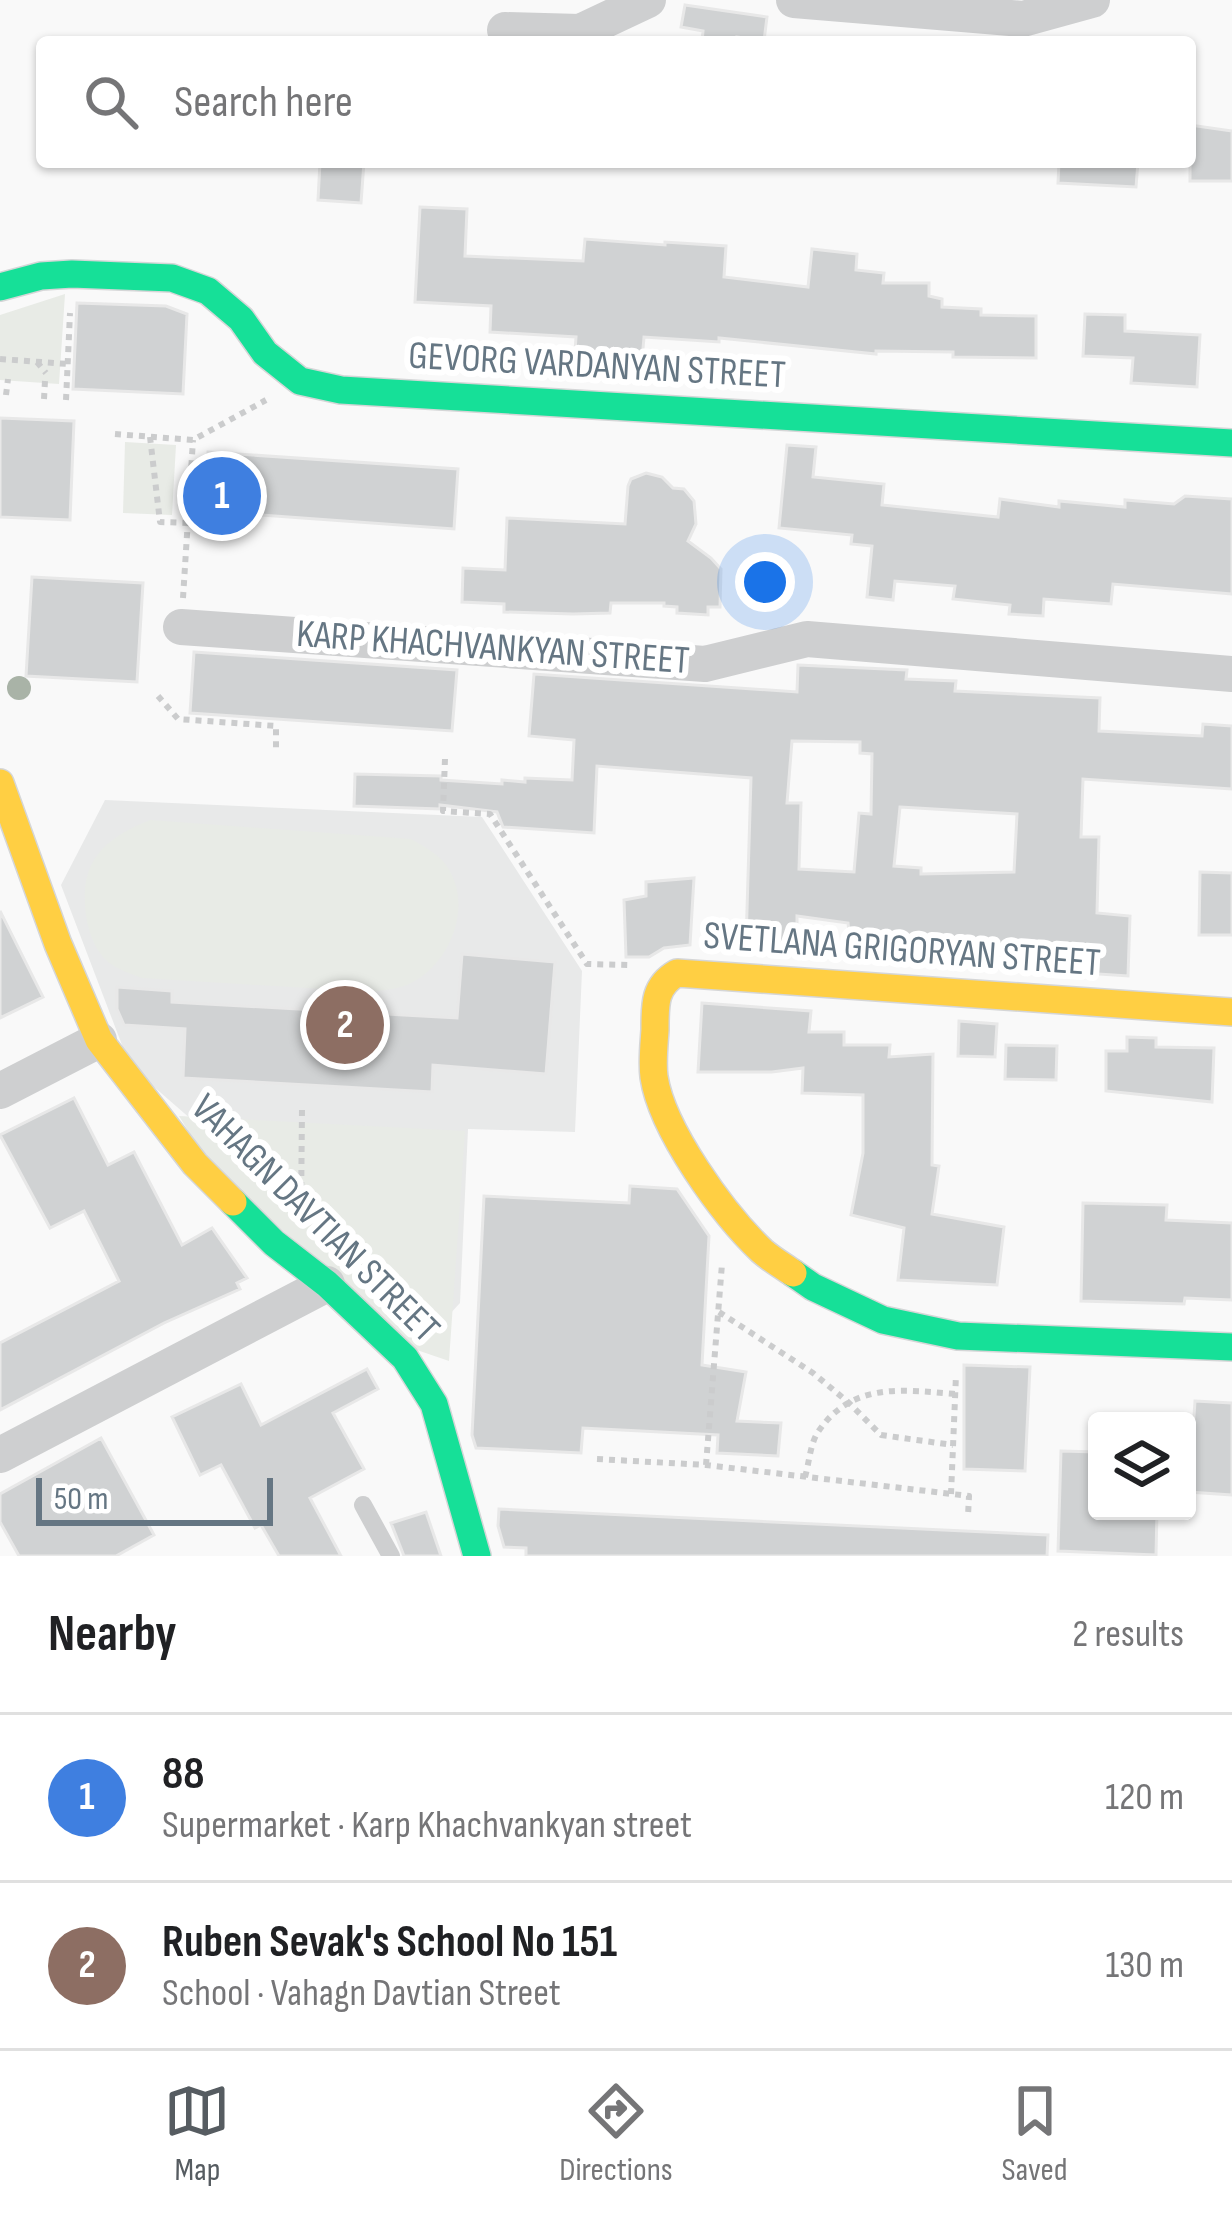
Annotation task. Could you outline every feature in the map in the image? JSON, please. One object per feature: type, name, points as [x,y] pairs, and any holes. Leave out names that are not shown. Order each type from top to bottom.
[{"type":"street","points":[[505,30],[580,32],[648,0]]},
{"type":"street","points":[[794,0],[1023,19],[1092,0]]},
{"type":"street","points":[[0,287],[40,276],[72,274],[172,278],[208,290],[241,319],[266,353],[301,381]]},
{"type":"street","name":"GEVORG VARDANYAN STREET","points":[[301,381],[341,390],[1232,443]]},
{"type":"street","name":"KARP KHACHVANKYAN STREET","points":[[181,627],[705,664],[807,639],[1232,674]]},
{"type":"street","name":"VAHAGN DAVTIAN STREET","points":[[0,783],[58,944],[99,1040],[195,1164],[274,1243],[327,1284],[405,1358],[434,1404],[477,1556]]},
{"type":"street","name":"SVETLANA GRIGORYAN STREET","points":[[726,1213],[676,1134],[654,1075],[656,999],[664,980],[677,973],[1232,1012]]},
{"type":"street","points":[[0,1091],[99,1040]]},
{"type":"street","points":[[726,1213],[764,1253],[813,1287],[883,1319],[958,1336],[1232,1347]]},
{"type":"street","points":[[0,1455],[327,1284]]},
{"type":"lane","points":[[363,1505],[391,1556]]},
{"type":"path","points":[[66,400],[72,274]]},
{"type":"path","points":[[0,359],[68,364]]},
{"type":"path","points":[[37,362],[46,377],[44,399]]},
{"type":"path","points":[[6,395],[8,378]]},
{"type":"path","points":[[116,434],[194,440],[301,381]]},
{"type":"path","points":[[150,437],[160,522],[224,524],[224,512]]},
{"type":"path","points":[[181,627],[194,440]]},
{"type":"path","points":[[158,696],[178,719],[276,726],[275,750]]},
{"type":"path","points":[[445,759],[443,811],[490,814],[586,964],[630,965],[664,980]]},
{"type":"path","points":[[274,1243],[287,1239],[301,1225],[302,1109]]},
{"type":"path","points":[[706,1466],[726,1213]]},
{"type":"path","points":[[718,1312],[813,1372],[881,1436],[953,1445]]},
{"type":"path","points":[[951,1494],[958,1336]]},
{"type":"path","points":[[806,1478],[816,1434],[848,1402],[890,1389],[956,1394]]},
{"type":"path","points":[[597,1459],[706,1466],[969,1496],[968,1516]]},
{"type":"shaded area","points":[[65,294],[59,384],[0,380],[0,315]]},
{"type":"shaded area","points":[[125,442],[176,445],[172,515],[123,513]]},
{"type":"shaded area","points":[[105,800],[482,817],[582,971],[575,1132],[468,1129],[460,1303],[434,1331],[130,1066],[61,885]]},
{"type":"shaded area","points":[[150,820],[411,839],[441,859],[455,883],[458,917],[454,933],[425,974],[407,985],[374,992],[142,978],[104,958],[92,938],[85,901],[89,870],[96,857],[118,836]]},
{"type":"shaded area","points":[[179,1116],[465,1131],[449,1361],[411,1348],[206,1160]]},
{"type":"building","points":[[685,5],[767,17],[765,36],[703,36],[703,31],[681,27]]},
{"type":"building","points":[[1196,126],[1232,131],[1232,181],[1190,181],[1190,168],[1196,168]]},
{"type":"building","points":[[320,168],[364,168],[361,203],[318,200]]},
{"type":"building","points":[[1059,168],[1138,168],[1136,187],[1058,183]]},
{"type":"building","points":[[420,207],[467,209],[465,256],[583,261],[585,239],[726,246],[724,277],[808,287],[812,249],[857,254],[856,270],[884,273],[883,283],[929,283],[929,296],[942,299],[942,307],[981,309],[981,315],[1036,316],[1036,358],[953,357],[953,352],[876,354],[719,338],[719,342],[644,337],[641,372],[574,366],[576,337],[490,332],[491,306],[415,302]]},
{"type":"building","points":[[77,303],[166,306],[187,314],[183,394],[73,389]]},
{"type":"building","points":[[1085,314],[1125,315],[1125,331],[1200,335],[1197,387],[1131,383],[1133,358],[1083,356]]},
{"type":"building","points":[[0,418],[74,421],[70,520],[0,517]]},
{"type":"building","points":[[787,445],[816,447],[813,477],[884,484],[882,505],[998,517],[1000,499],[1059,507],[1059,501],[1125,507],[1125,500],[1174,504],[1185,496],[1232,499],[1232,594],[1113,584],[1111,604],[1044,599],[1043,616],[1009,614],[1010,605],[953,599],[955,586],[895,581],[893,600],[867,597],[872,546],[851,544],[852,535],[779,528]]},
{"type":"building","points":[[208,452],[458,469],[454,529],[204,511]]},
{"type":"building","points":[[646,473],[684,489],[694,501],[696,524],[688,541],[721,569],[720,607],[708,607],[708,615],[677,613],[677,607],[664,603],[611,603],[610,613],[573,614],[504,612],[504,604],[462,602],[463,568],[505,570],[507,518],[625,524],[628,486],[631,479]]},
{"type":"building","points":[[32,577],[143,583],[137,682],[26,676]]},
{"type":"building","points":[[194,652],[457,670],[452,731],[190,713]]},
{"type":"building","points":[[798,665],[907,670],[906,679],[956,681],[955,691],[1100,698],[1099,731],[1202,736],[1203,724],[1232,726],[1232,789],[1083,779],[1081,837],[1099,837],[1097,913],[1130,916],[1128,976],[1007,968],[1009,947],[918,940],[879,940],[878,959],[852,957],[848,923],[797,916],[797,944],[746,943],[751,778],[597,766],[594,833],[503,827],[497,812],[440,805],[440,809],[354,806],[355,774],[441,776],[441,780],[502,784],[502,780],[525,782],[525,778],[572,780],[574,740],[529,736],[534,674],[797,692]],"holes":[[[792,741],[860,742],[860,753],[872,754],[871,814],[859,813],[854,872],[799,869],[801,803],[787,803]],[[900,807],[1017,814],[1014,872],[921,874],[921,868],[894,866]]]},
{"type":"building","points":[[1200,872],[1232,873],[1232,935],[1199,935]]},
{"type":"building","points":[[694,878],[690,945],[664,948],[649,957],[626,957],[624,900],[646,896],[646,882]]},
{"type":"building","points":[[0,911],[43,997],[0,1018]]},
{"type":"building","points":[[462,954],[555,962],[546,1074],[433,1065],[432,1092],[183,1078],[185,1029],[124,1025],[117,1009],[117,987],[172,991],[172,1002],[457,1018]]},
{"type":"building","points":[[702,1003],[811,1011],[809,1032],[844,1032],[844,1045],[890,1045],[889,1057],[933,1054],[932,1165],[939,1166],[932,1214],[1004,1227],[997,1285],[898,1280],[904,1228],[851,1215],[863,1153],[863,1095],[802,1093],[803,1068],[698,1072]]},
{"type":"building","points":[[959,1021],[997,1024],[995,1057],[958,1056]]},
{"type":"building","points":[[1127,1037],[1156,1038],[1156,1047],[1214,1048],[1212,1102],[1106,1091],[1106,1051],[1127,1051]]},
{"type":"building","points":[[1006,1045],[1057,1046],[1056,1080],[1005,1079]]},
{"type":"building","points":[[74,1098],[108,1165],[134,1152],[182,1245],[212,1228],[247,1278],[237,1283],[240,1289],[164,1323],[0,1410],[0,1343],[119,1281],[84,1211],[50,1228],[0,1135]]},
{"type":"building","points":[[630,1186],[677,1189],[709,1236],[702,1365],[746,1372],[737,1421],[781,1423],[778,1456],[717,1453],[718,1435],[583,1428],[581,1453],[476,1448],[472,1435],[484,1196],[629,1203]]},
{"type":"building","points":[[1083,1203],[1167,1205],[1166,1220],[1232,1223],[1232,1300],[1185,1298],[1184,1304],[1081,1301]]},
{"type":"building","points":[[964,1365],[1030,1367],[1025,1471],[964,1469]]},
{"type":"building","points":[[367,1369],[378,1389],[333,1413],[364,1469],[310,1498],[341,1556],[279,1556],[261,1525],[255,1528],[221,1465],[200,1475],[172,1417],[241,1384],[261,1425]]},
{"type":"building","points":[[1195,1401],[1232,1403],[1232,1495],[1196,1492]]},
{"type":"building","points":[[101,1438],[154,1535],[116,1556],[19,1556],[0,1522],[0,1494]]},
{"type":"building","points":[[1061,1451],[1088,1452],[1088,1520],[1157,1520],[1156,1555],[1058,1551]]},
{"type":"building","points":[[499,1509],[1048,1535],[1047,1556],[526,1556],[526,1548],[504,1547]]},
{"type":"building","points":[[426,1512],[441,1556],[404,1556],[391,1523]]},
{"type":"traffic: fast","points":[[0,287],[72,274],[172,278],[208,291],[241,319],[265,353],[300,381],[341,390],[1232,443]]},
{"type":"traffic: fast","points":[[233,1202],[405,1358],[434,1404],[477,1556]]},
{"type":"traffic: fast","points":[[793,1273],[883,1320],[958,1336],[1232,1347]]},
{"type":"traffic: slow","points":[[0,783],[58,944],[99,1040],[195,1164],[233,1202]]},
{"type":"traffic: slow","points":[[793,1273],[762,1251],[713,1194],[681,1146],[659,1098],[653,1065],[656,1004],[664,984],[677,973],[1232,1012]]},
{"type":"place","name":"88","points":[[222,496]]},
{"type":"place","name":"Ruben Sevak's School No 151","points":[[345,1025]]}]
